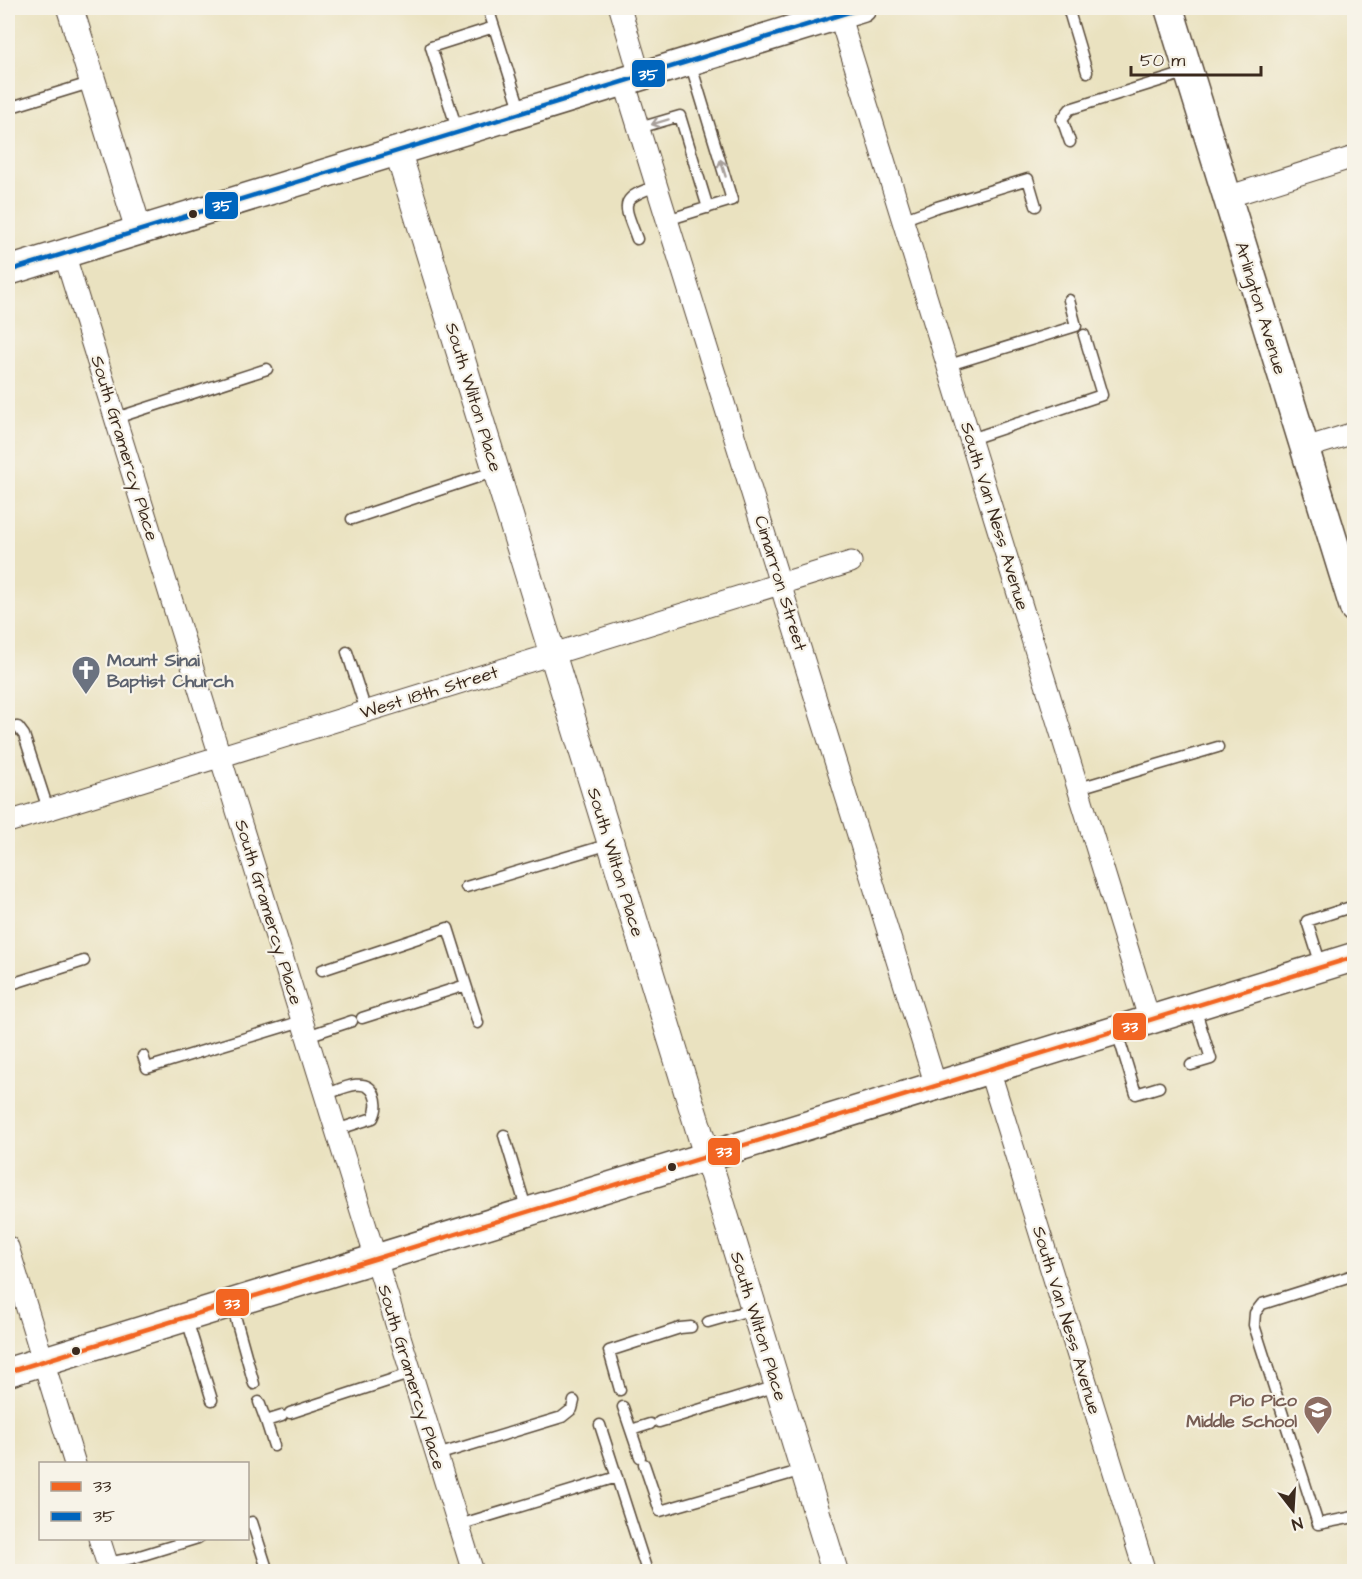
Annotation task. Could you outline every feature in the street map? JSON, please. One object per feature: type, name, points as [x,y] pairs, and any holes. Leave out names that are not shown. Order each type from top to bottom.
[{"type":"main road","name":"Arlington Avenue","points":[[1169,8],[1354,608]]},
{"type":"main road","points":[[8,271],[851,11]]},
{"type":"main road","points":[[8,1372],[936,1086],[1149,1018],[1354,957]]},
{"type":"street","points":[[70,8],[139,231]]},
{"type":"street","name":"Cimarron Street","points":[[620,8],[639,128],[936,1086]]},
{"type":"street","name":"South Van Ness Avenue","points":[[851,11],[902,220],[949,365],[1149,1018]]},
{"type":"street","name":"South Wilton Place","points":[[398,152],[835,1572]]},
{"type":"street","points":[[1227,197],[1354,157]]},
{"type":"street","name":"South Gramercy Place","points":[[64,253],[473,1572]]},
{"type":"street","points":[[1305,448],[1354,434]]},
{"type":"street","name":"West 18th Street","points":[[8,822],[851,562]]},
{"type":"street","name":"South Van Ness Avenue","points":[[989,1069],[1145,1572]]},
{"type":"street","points":[[8,1247],[74,1462]]},
{"type":"street","points":[[99,1540],[109,1568]]},
{"type":"lane","points":[[488,8],[521,113]]},
{"type":"lane","points":[[1068,8],[1087,72]]},
{"type":"lane","points":[[458,132],[431,47],[494,27]]},
{"type":"lane","points":[[667,220],[732,200],[690,61]]},
{"type":"lane","points":[[1070,142],[1062,119],[1070,109],[1189,72]]},
{"type":"lane","points":[[8,108],[93,82]]},
{"type":"lane","points":[[639,128],[680,116],[708,208]]},
{"type":"lane","points":[[902,220],[1028,179],[1036,206]]},
{"type":"lane","points":[[637,240],[626,212],[628,199],[634,193],[657,186]]},
{"type":"lane","points":[[949,365],[1076,326],[1069,300]]},
{"type":"lane","points":[[971,440],[1102,395],[1084,334]]},
{"type":"lane","points":[[116,418],[267,369]]},
{"type":"lane","points":[[352,519],[496,471]]},
{"type":"lane","points":[[347,652],[366,711]]},
{"type":"lane","points":[[8,727],[14,726],[21,730],[48,809]]},
{"type":"lane","points":[[1079,788],[1218,747]]},
{"type":"lane","points":[[466,887],[610,843]]},
{"type":"lane","points":[[1321,966],[1307,921],[1354,906]]},
{"type":"lane","points":[[322,970],[448,927],[478,1023]]},
{"type":"lane","points":[[8,985],[84,961]]},
{"type":"lane","points":[[143,1056],[147,1068],[305,1028],[357,1020],[466,985]]},
{"type":"lane","points":[[1191,1065],[1211,1059],[1194,1005]]},
{"type":"lane","points":[[1116,1029],[1136,1094],[1159,1087]]},
{"type":"lane","points":[[325,1095],[364,1084],[372,1089],[376,1099],[377,1111],[373,1118],[336,1130]]},
{"type":"lane","points":[[504,1135],[528,1211]]},
{"type":"lane","points":[[1354,1275],[1262,1305],[1255,1313],[1254,1325],[1318,1524],[1354,1517]]},
{"type":"lane","points":[[231,1302],[254,1384]]},
{"type":"lane","points":[[708,1322],[753,1309]]},
{"type":"lane","points":[[186,1316],[212,1400]]},
{"type":"lane","points":[[620,1390],[609,1351],[680,1328],[691,1328]]},
{"type":"lane","points":[[266,1421],[412,1373]]},
{"type":"lane","points":[[631,1430],[777,1386]]},
{"type":"lane","points":[[437,1455],[562,1417],[572,1409],[574,1401]]},
{"type":"lane","points":[[259,1402],[274,1446]]},
{"type":"lane","points":[[623,1407],[660,1511],[803,1470]]},
{"type":"lane","points":[[600,1425],[645,1565]]},
{"type":"lane","points":[[459,1525],[616,1478]]},
{"type":"lane","points":[[249,1523],[252,1522],[268,1572]]},
{"type":"lane","points":[[109,1568],[195,1540]]},
{"type":"transit line","name":"35","points":[[8,271],[862,8]]},
{"type":"transit line","name":"33","points":[[8,1372],[1354,957]]},
{"type":"place","name":"Mount Sinai Baptist Church","points":[[86,696]]},
{"type":"place","name":"Pio Pico Middle School","points":[[1318,1436]]}]
